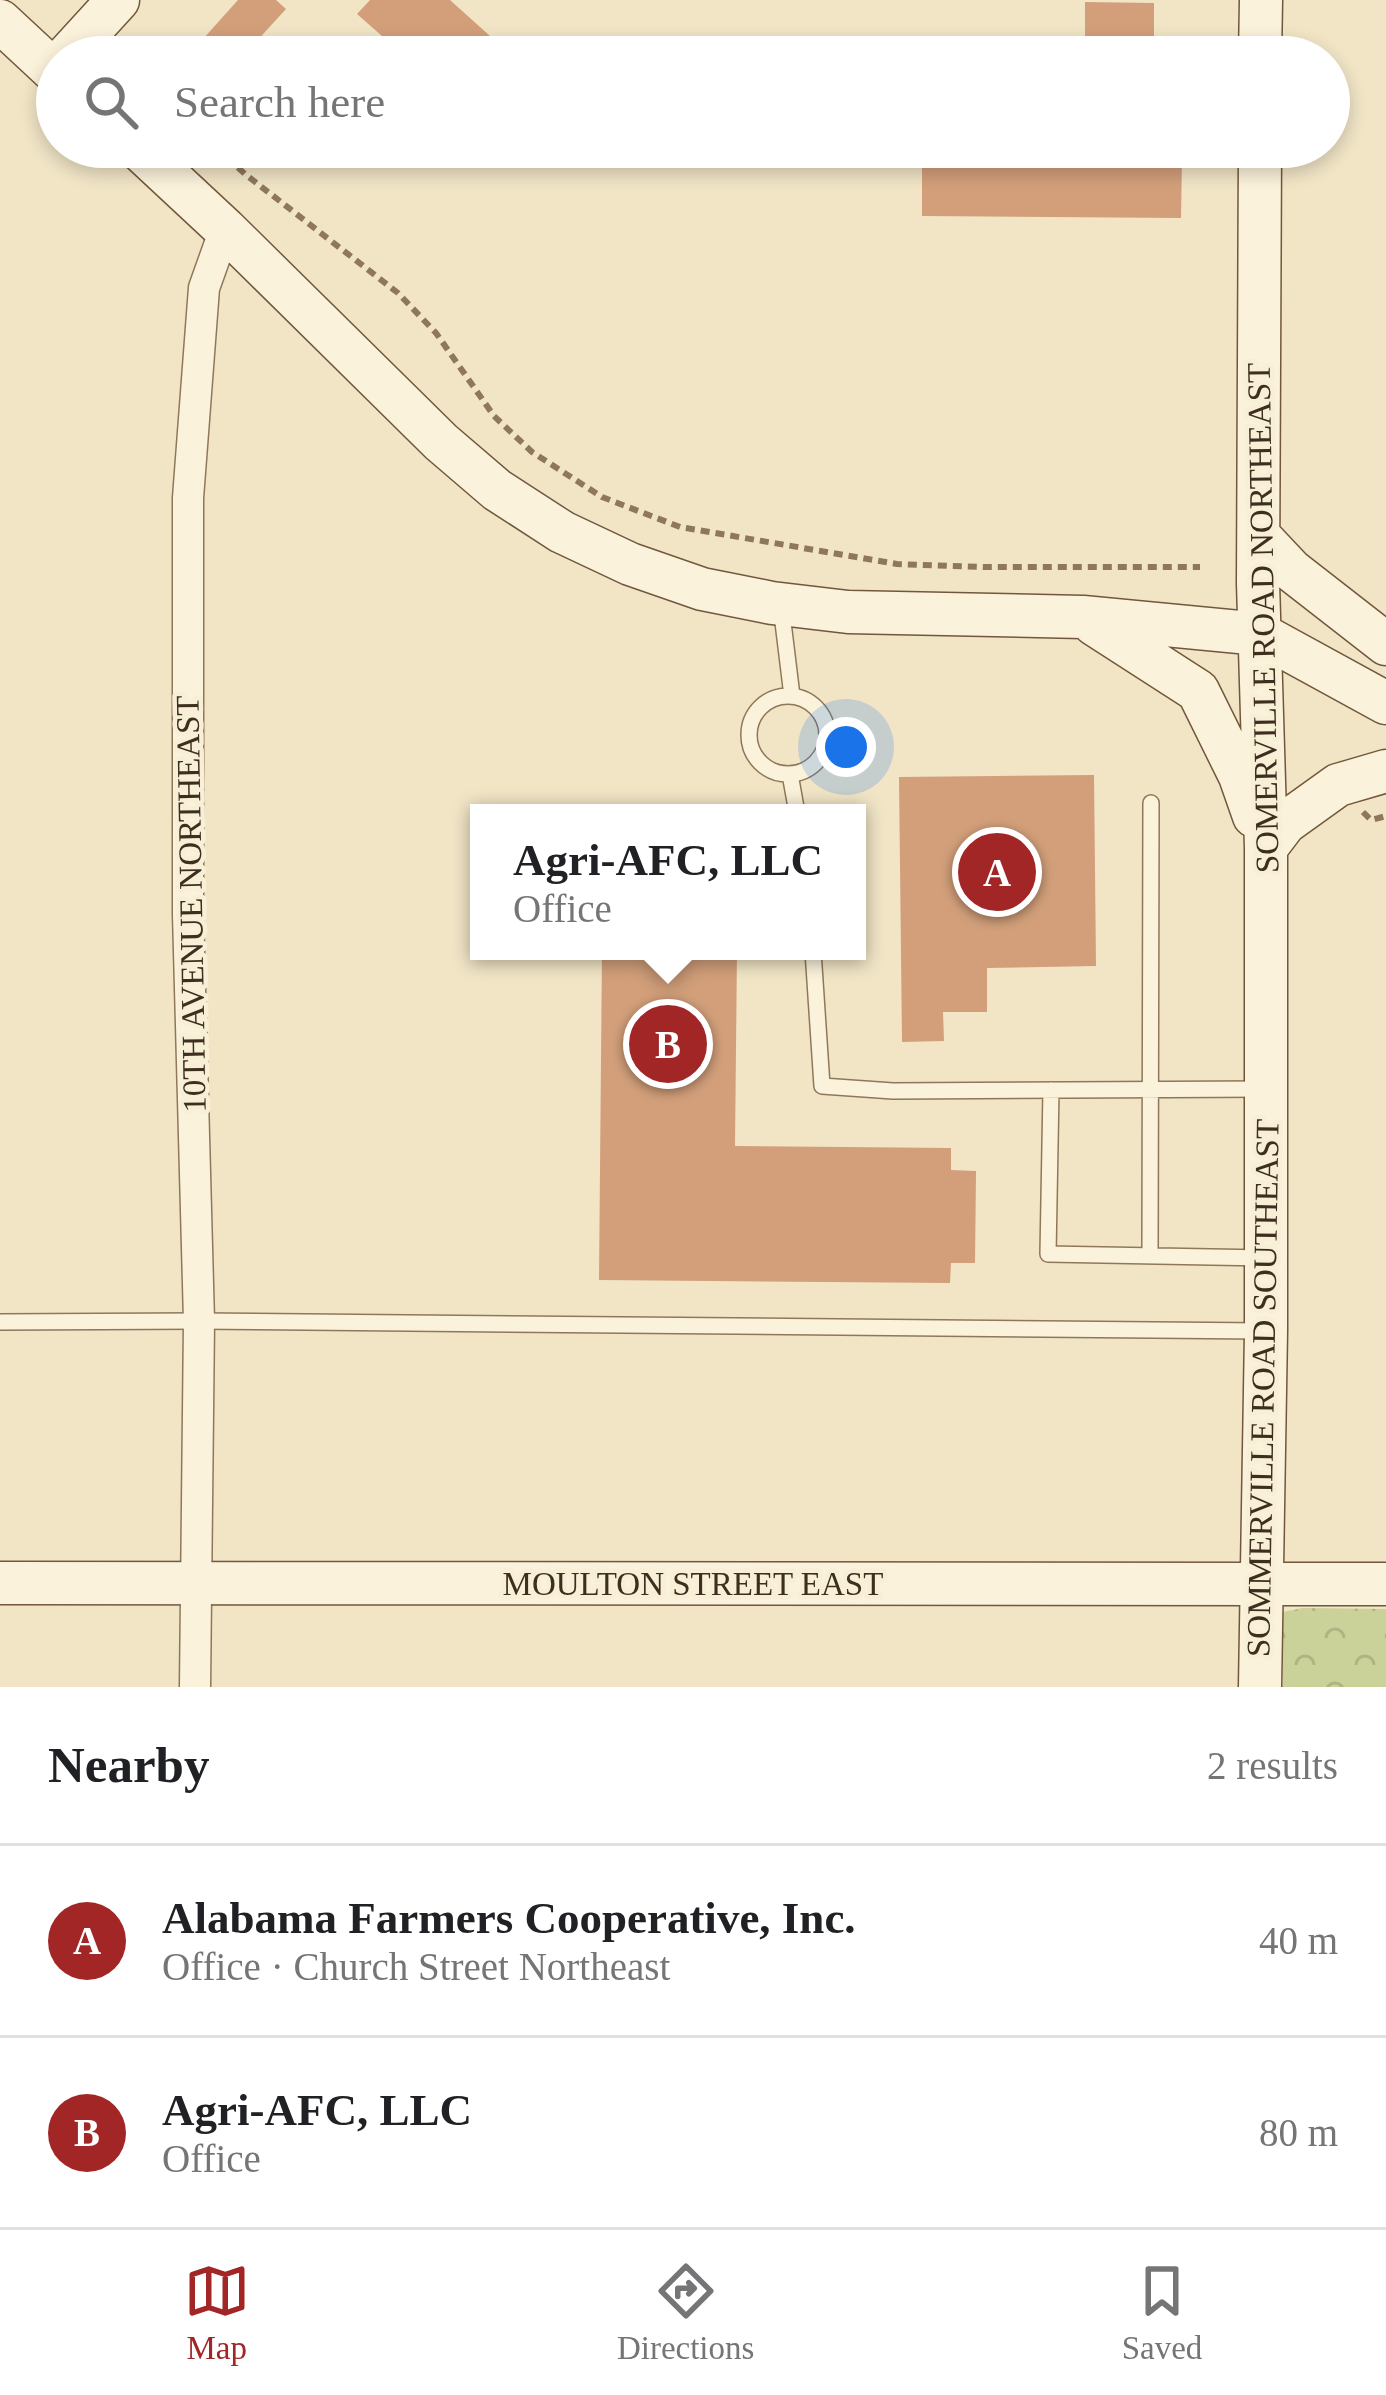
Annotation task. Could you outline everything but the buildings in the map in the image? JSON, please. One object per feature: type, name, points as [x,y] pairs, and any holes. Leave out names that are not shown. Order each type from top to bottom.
[{"type":"street","points":[[86,36],[118,0]]},
{"type":"street","points":[[1261,0],[1261,36]]},
{"type":"street","points":[[0,21],[36,50]]},
{"type":"street","points":[[159,168],[441,442],[497,490],[562,532],[630,564],[701,589],[848,613],[1083,616],[1260,634],[1386,703]]},
{"type":"street","name":"SOMERVILLE ROAD NORTHEAST","points":[[1260,168],[1266,1089]]},
{"type":"street","name":"10TH AVENUE NORTHEAST","points":[[195,1687],[199,1322],[188,914],[188,498],[205,288],[225,229]]},
{"type":"street","points":[[1259,536],[1292,570],[1386,644]]},
{"type":"street","points":[[1083,616],[1198,692],[1240,776],[1266,848]]},
{"type":"street","points":[[1266,848],[1286,823],[1338,785],[1386,771]]},
{"type":"street","name":"SOMMERVILLE ROAD SOUTHEAST","points":[[1260,1687],[1266,1089]]},
{"type":"street","name":"MOULTON STREET EAST","points":[[0,1583],[1386,1584]]},
{"type":"lane","points":[[781,604],[792,696]]},
{"type":"lane","points":[[792,696],[815,707],[827,729],[814,765],[790,774],[765,767],[751,747],[749,734],[758,711],[779,697],[792,696]]},
{"type":"lane","points":[[790,774],[795,804]]},
{"type":"lane","points":[[1150,1256],[1151,803]]},
{"type":"lane","points":[[814,960],[822,1086],[1266,1089]]},
{"type":"lane","points":[[1051,1090],[1048,1254],[1266,1258]]},
{"type":"lane","points":[[0,1322],[1266,1331]]},
{"type":"path","points":[[239,168],[398,293],[436,333],[494,416],[532,452],[602,497],[680,527],[897,564],[1200,567]]},
{"type":"green space","points":[[1386,1609],[1386,1687],[1283,1687],[1282,1612]]},
{"type":"place","name":"Alabama Farmers Cooperative, Inc.","points":[[997,872]]},
{"type":"place","name":"Agri-AFC, LLC","points":[[668,1044]]}]
